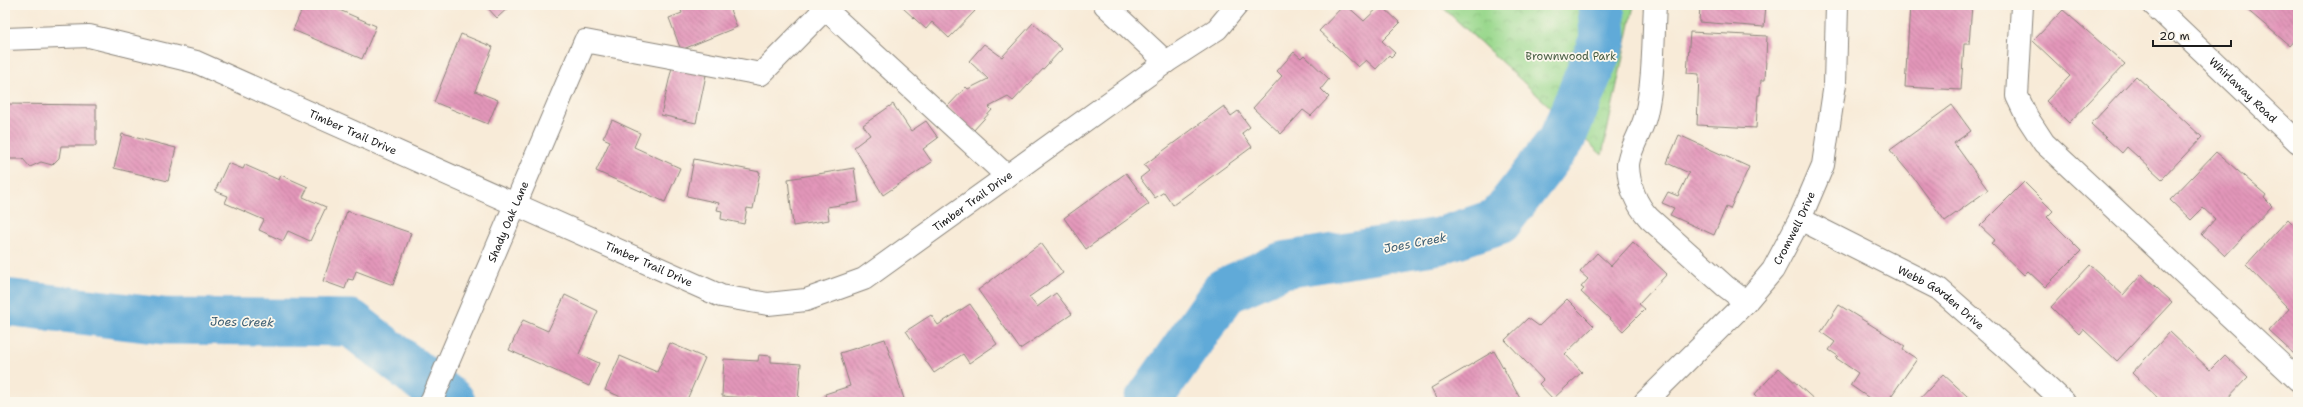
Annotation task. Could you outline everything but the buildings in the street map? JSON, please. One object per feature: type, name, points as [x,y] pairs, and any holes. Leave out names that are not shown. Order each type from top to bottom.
[{"type":"street","points":[[1105,5],[1166,62]]},
{"type":"street","name":"Timber Trail Drive","points":[[5,39],[89,36],[196,62],[721,296],[768,304],[806,300],[864,278],[1166,62],[1217,29],[1237,5]]},
{"type":"street","points":[[1655,5],[1647,108],[1628,164],[1630,182],[1637,206],[1725,286],[1746,302]]},
{"type":"street","name":"Cromwell Drive","points":[[1645,402],[1746,302],[1773,270],[1800,219],[1823,165],[1834,84],[1837,5]]},
{"type":"street","points":[[2022,5],[2017,96],[2027,118],[2044,143],[2298,380]]},
{"type":"street","name":"Whirlaway Road","points":[[2154,5],[2298,142]]},
{"type":"street","points":[[823,7],[1007,176]]},
{"type":"street","name":"Shady Oak Lane","points":[[431,402],[585,41],[761,74],[823,7]]},
{"type":"street","name":"Webb Garden Drive","points":[[1800,219],[1939,289],[2005,347],[2064,402]]},
{"type":"green space","name":"Brownwood Park","points":[[1440,5],[1634,5],[1602,155]]},
{"type":"waterway","name":"Joes Creek","points":[[1147,402],[1225,291],[1283,265],[1439,241],[1499,221],[1562,139],[1603,39],[1601,5]]},
{"type":"waterway","name":"Joes Creek","points":[[5,302],[163,321],[351,323],[452,402]]}]
